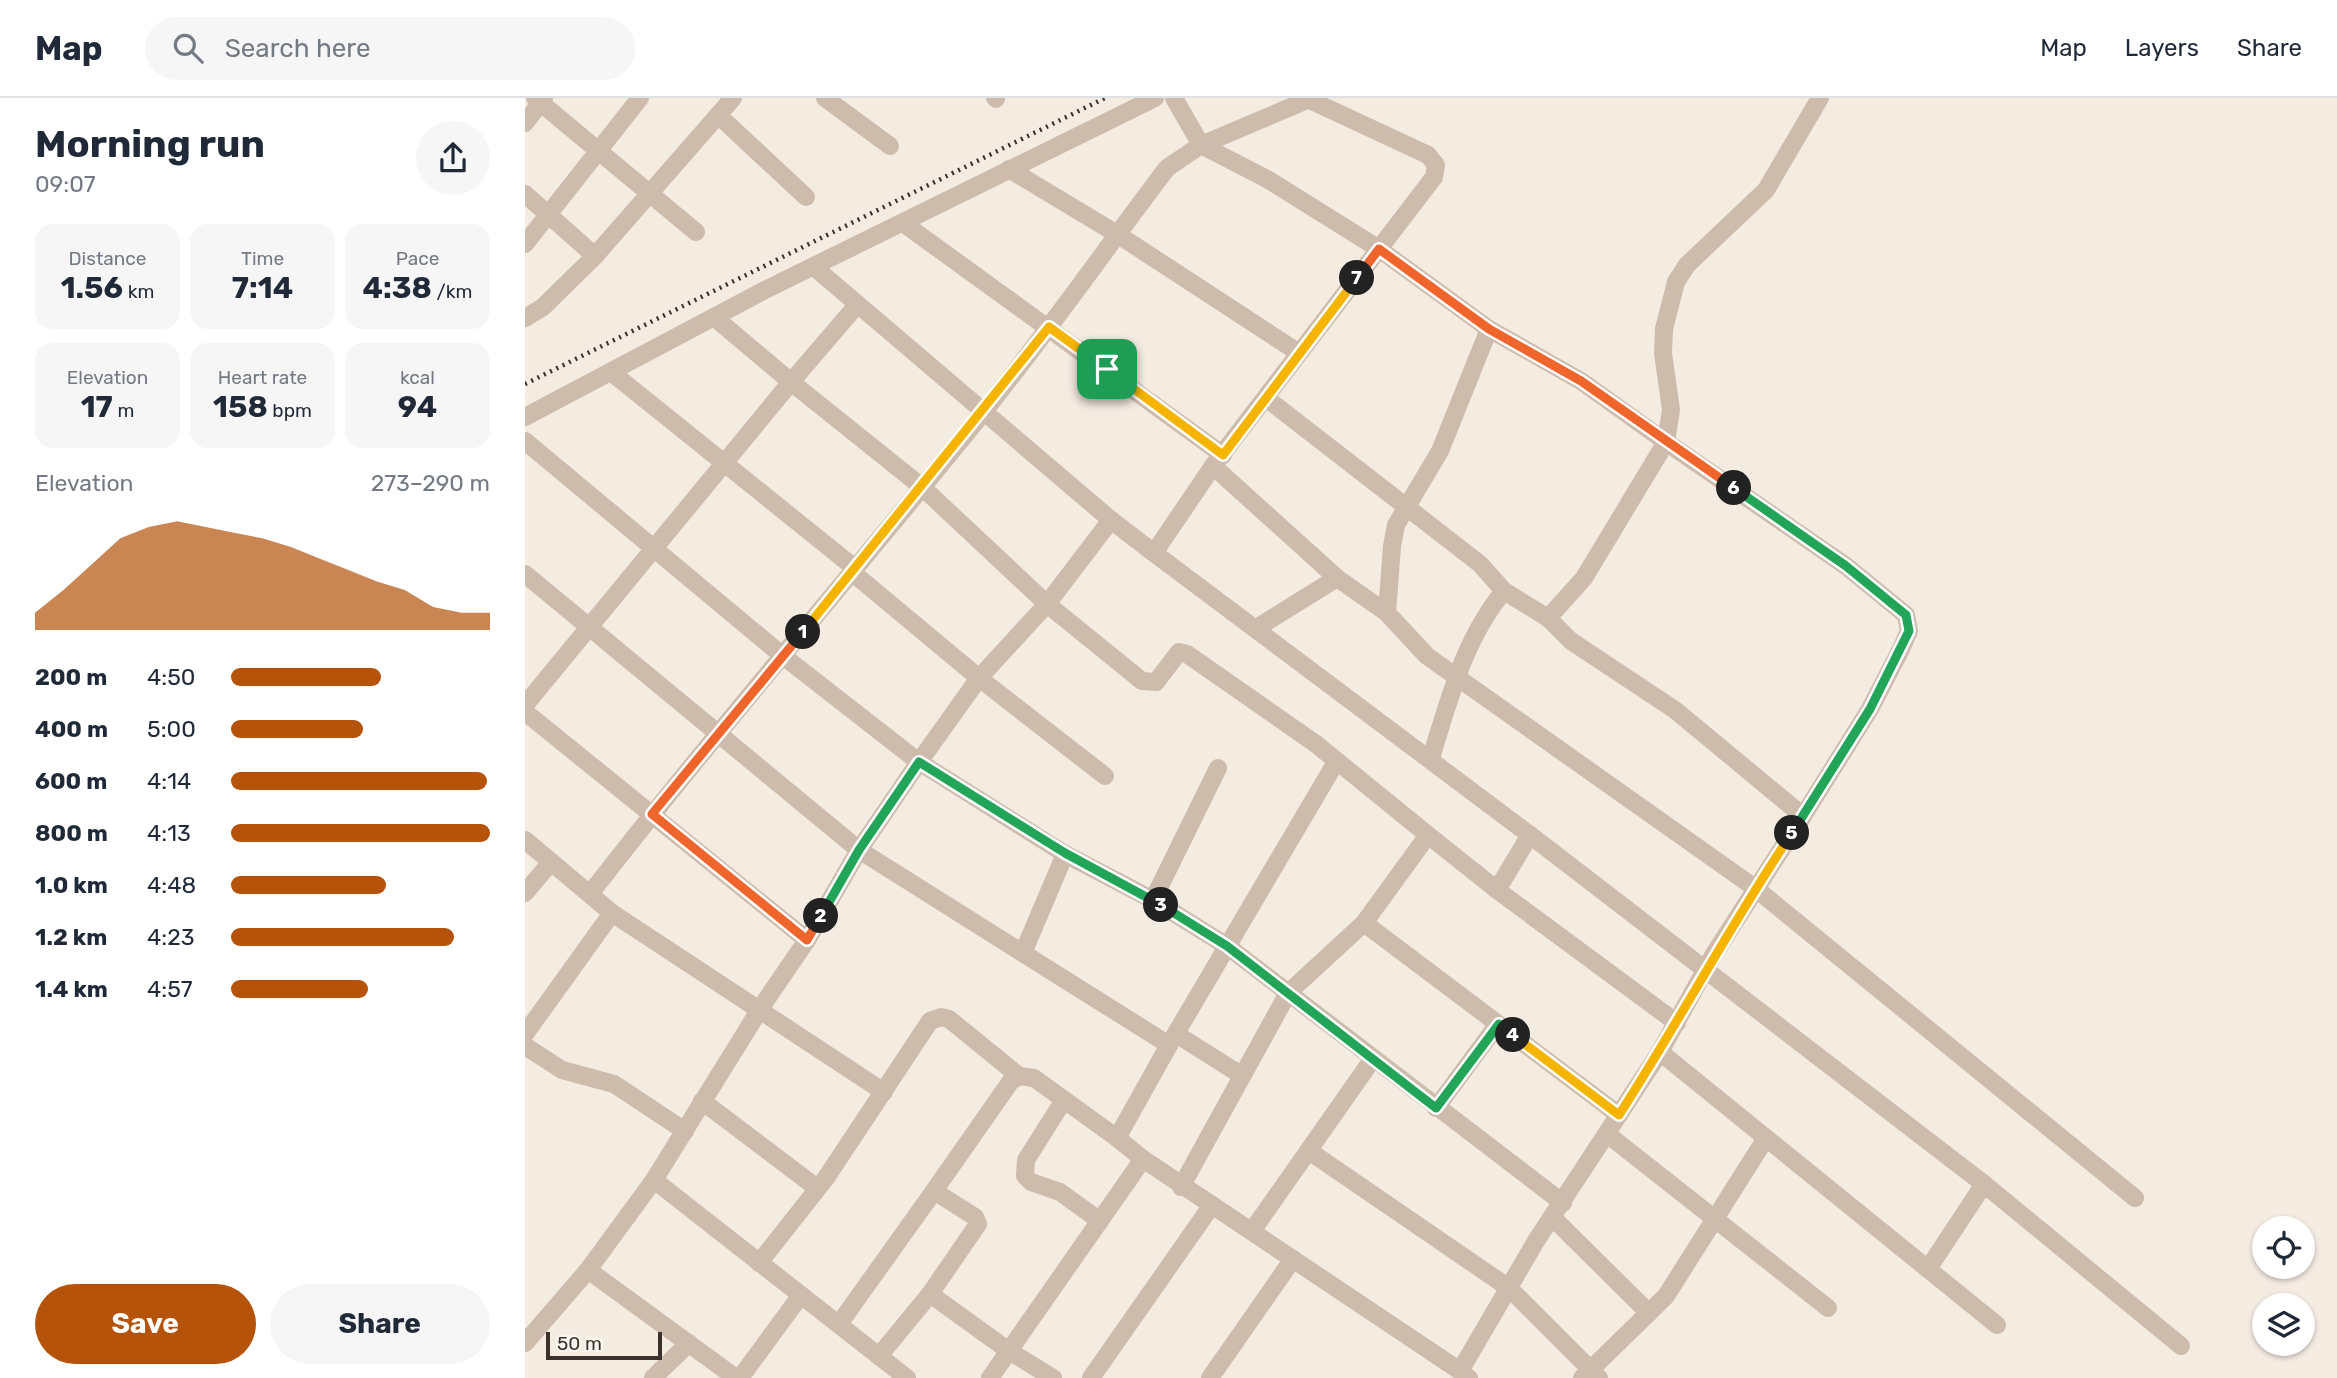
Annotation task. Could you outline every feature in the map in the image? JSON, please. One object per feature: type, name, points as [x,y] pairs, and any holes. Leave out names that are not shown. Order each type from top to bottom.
[{"type":"street","points":[[525,244],[640,98]]},
{"type":"street","points":[[525,318],[543,307],[595,256],[733,98]]},
{"type":"street","points":[[825,98],[890,146]]},
{"type":"street","points":[[525,417],[715,317],[1155,98]]},
{"type":"street","points":[[759,1263],[817,1188],[930,1021],[940,1017],[949,1019],[1019,1076],[1034,1078],[1181,1187],[1252,1231],[1465,1375],[1509,1288],[1660,1052],[1755,888],[1870,709],[1909,631],[1906,615],[1846,566],[1581,381],[1489,329],[1379,249],[1267,179],[1201,145],[1174,98]]},
{"type":"street","points":[[1548,618],[1584,578],[1666,442],[1671,410],[1663,353],[1664,329],[1676,282],[1687,265],[1766,190],[1820,98]]},
{"type":"street","points":[[590,894],[652,814],[718,737],[984,410],[1167,169],[1201,145],[1311,99],[1429,155],[1436,166],[1434,177],[1218,461],[1154,553]]},
{"type":"street","points":[[525,123],[540,100],[697,232]]},
{"type":"street","points":[[718,116],[806,197]]},
{"type":"street","points":[[1010,169],[1117,234],[1299,353]]},
{"type":"street","points":[[525,194],[595,256]]},
{"type":"street","points":[[903,223],[1049,327],[1218,461],[1337,578],[1387,613],[1427,656],[1755,888],[2135,1198]]},
{"type":"street","points":[[814,267],[1111,520],[1431,758],[1707,970],[1984,1184],[2181,1346]]},
{"type":"street","points":[[525,705],[790,382],[857,305]]},
{"type":"street","points":[[715,317],[790,382],[922,487],[1048,604],[1142,681],[1156,682],[1174,655],[1179,652],[1187,654],[1264,707],[1497,890],[1677,1023]]},
{"type":"street","points":[[1387,613],[1396,525],[1440,451],[1489,329]]},
{"type":"street","points":[[611,372],[725,462],[979,678],[1105,776]]},
{"type":"street","points":[[1266,398],[1480,565],[1504,591],[1548,618],[1571,641],[1675,709],[1803,816]]},
{"type":"street","points":[[525,441],[783,656],[919,762],[1065,853],[1153,900],[1227,946],[1288,993],[1436,1108],[1557,1210],[1649,1313]]},
{"type":"street","points":[[525,1343],[588,1270],[654,1180],[760,1009],[807,940],[859,850],[919,762],[979,678],[1048,604],[1111,520]]},
{"type":"street","points":[[525,574],[718,737],[859,850],[1023,953],[1173,1040],[1241,1075]]},
{"type":"street","points":[[1255,629],[1337,578]]},
{"type":"street","points":[[1431,758],[1456,677],[1489,610],[1504,591]]},
{"type":"street","points":[[525,712],[807,940]]},
{"type":"street","points":[[1117,1138],[1336,762]]},
{"type":"street","points":[[1153,900],[1218,768]]},
{"type":"street","points":[[1181,1187],[1288,993],[1364,923],[1428,835]]},
{"type":"street","points":[[1497,890],[1530,835]]},
{"type":"street","points":[[525,840],[612,913],[884,1091]]},
{"type":"street","points":[[1023,953],[1065,853]]},
{"type":"street","points":[[525,893],[551,862]]},
{"type":"street","points":[[525,1034],[612,913]]},
{"type":"street","points":[[1364,923],[1619,1115]]},
{"type":"street","points":[[1436,1108],[1499,1024]]},
{"type":"street","points":[[525,1046],[562,1070],[614,1084],[685,1130]]},
{"type":"street","points":[[1660,1052],[1997,1325]]},
{"type":"street","points":[[1252,1231],[1372,1059]]},
{"type":"street","points":[[839,1324],[1011,1081],[1019,1076]]},
{"type":"street","points":[[1064,1100],[1026,1160],[1025,1176],[1031,1182],[1060,1192],[1100,1221]]},
{"type":"street","points":[[702,1101],[817,1188]]},
{"type":"street","points":[[1607,1134],[1828,1308]]},
{"type":"street","points":[[1309,1151],[1509,1288],[1591,1375],[1666,1296],[1766,1138]]},
{"type":"street","points":[[990,1378],[1143,1159]]},
{"type":"street","points":[[654,1180],[907,1378]]},
{"type":"street","points":[[1928,1269],[1984,1184]]},
{"type":"street","points":[[879,1356],[930,1294],[978,1224],[975,1217],[934,1191]]},
{"type":"street","points":[[1091,1378],[1212,1205]]},
{"type":"street","points":[[1210,1378],[1293,1259]]},
{"type":"street","points":[[588,1270],[738,1378],[801,1295]]},
{"type":"street","points":[[930,1294],[1009,1351],[1053,1378]]},
{"type":"street","points":[[653,1378],[689,1343]]},
{"type":"railway","points":[[525,384],[1105,98]]},
{"type":"route","points":[[1379,249],[1489,329],[1581,381],[1846,566],[1906,615],[1909,631],[1870,709],[1714,954],[1660,1052],[1619,1115],[1499,1024],[1436,1108],[1227,946],[1153,900],[1065,853],[919,762],[859,850],[807,940],[652,814],[856,569],[1049,327],[1107,369],[1223,455],[1379,249]]}]
